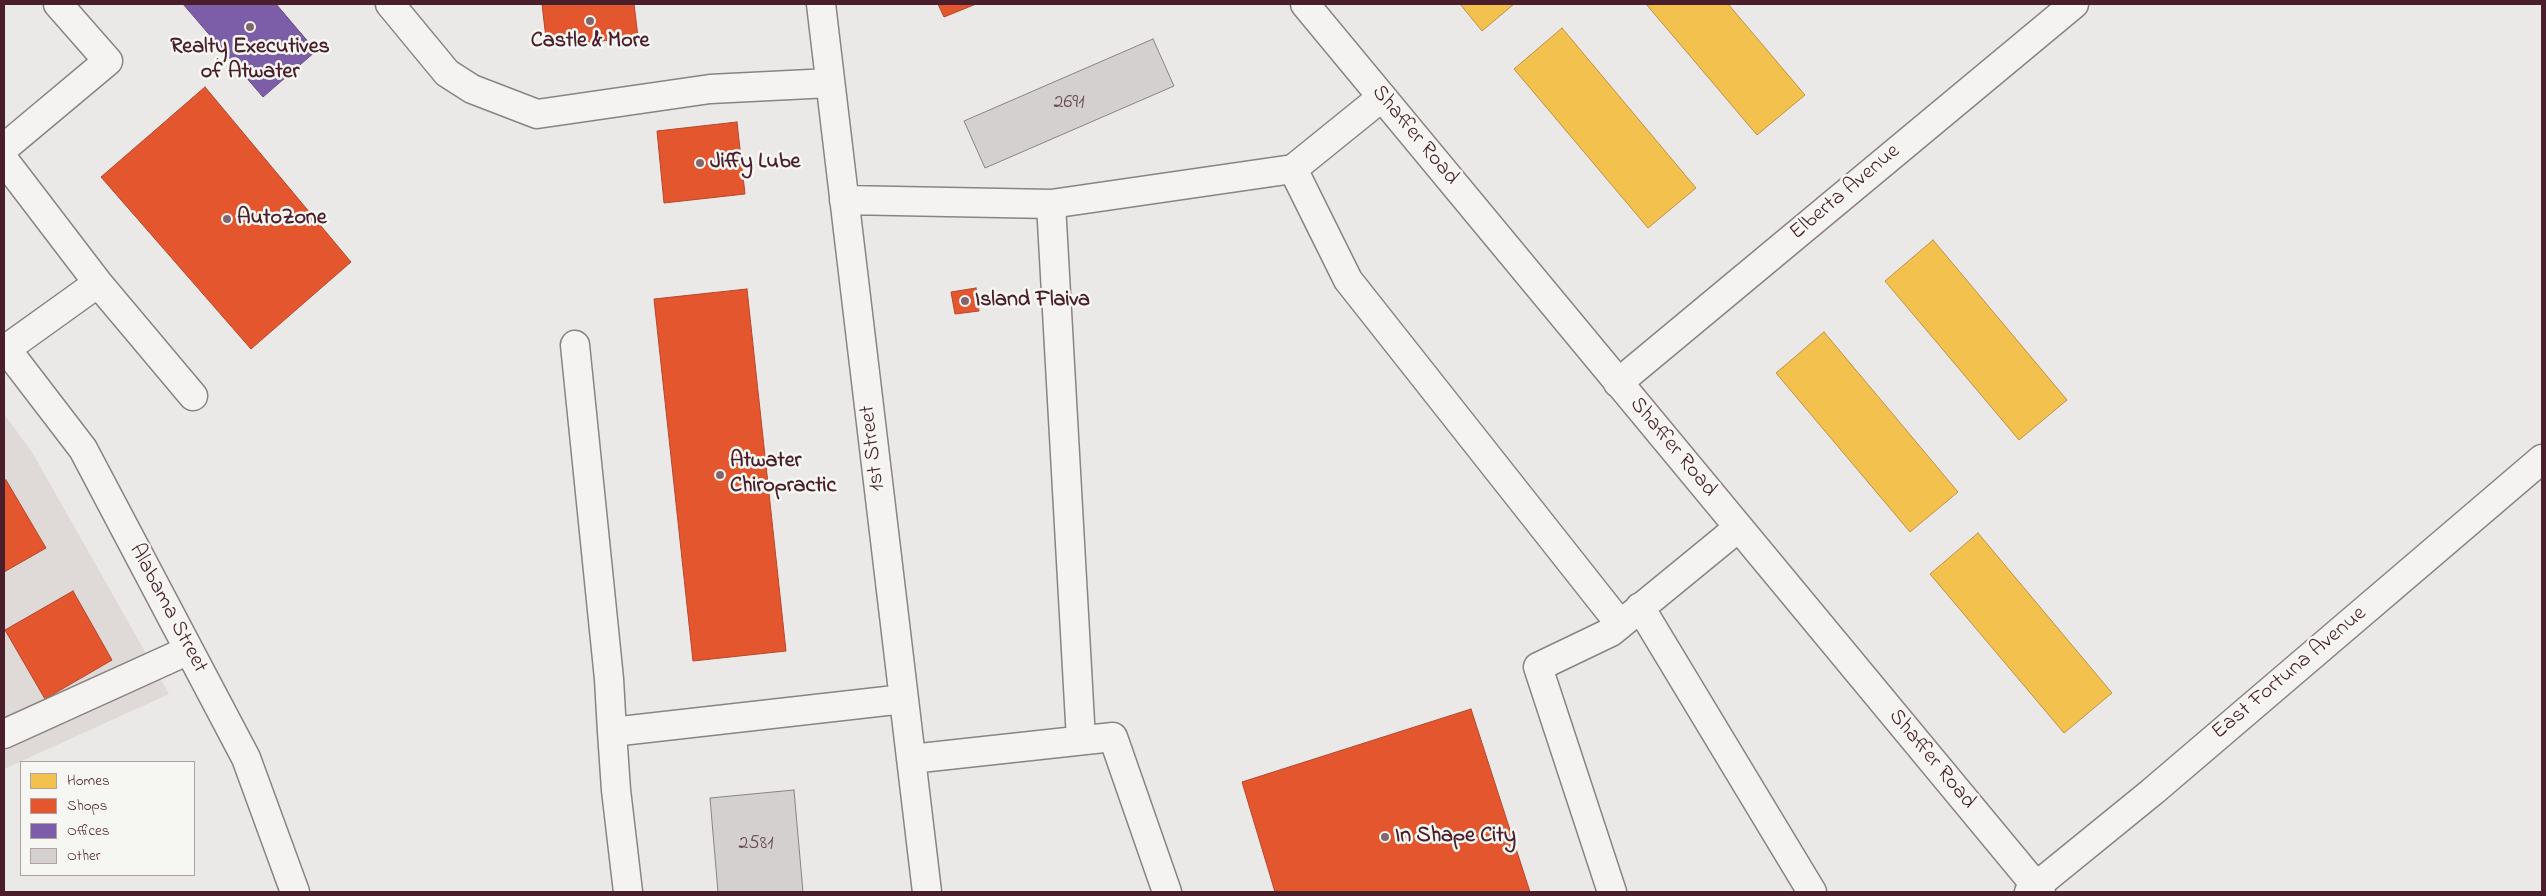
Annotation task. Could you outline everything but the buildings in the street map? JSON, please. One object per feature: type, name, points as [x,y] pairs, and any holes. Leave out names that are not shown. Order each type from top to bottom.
[{"type":"street","points":[[4,148],[108,61],[58,4]]},
{"type":"street","points":[[390,4],[447,73],[472,89],[537,114],[710,89],[830,83]]},
{"type":"street","name":"1st Street","points":[[821,4],[927,892]]},
{"type":"street","name":"Shaffer Road","points":[[1305,4],[2035,890]]},
{"type":"street","name":"Elberta Avenue","points":[[1618,382],[2074,4]]},
{"type":"street","points":[[844,200],[1051,204],[1293,169],[1382,97]]},
{"type":"street","points":[[4,160],[98,283],[193,396]]},
{"type":"street","points":[[1293,169],[1348,280],[1630,616],[1812,892]]},
{"type":"street","points":[[1051,204],[1081,740]]},
{"type":"street","points":[[5,347],[98,283]]},
{"type":"street","points":[[575,344],[609,679],[616,790],[628,892]]},
{"type":"street","name":"Alabama Street","points":[[5,347],[83,449],[246,758],[294,892]]},
{"type":"street","name":"East Fortuna Avenue","points":[[2035,890],[2542,459]]},
{"type":"street","points":[[1612,892],[1538,668],[1611,632],[1738,528]]},
{"type":"street","points":[[4,734],[189,650]]},
{"type":"street","points":[[612,732],[904,699]]},
{"type":"street","points":[[911,758],[1113,737],[1167,892]]},
{"type":"shaded area","points":[[4,414],[32,452],[169,694],[4,769]]},
{"type":"place","name":"Castle & More","points":[[590,21]]},
{"type":"place","name":"Realty Executives of Atwater","points":[[250,27]]},
{"type":"place","name":"Jiffy Lube","points":[[700,163]]},
{"type":"place","name":"AutoZone","points":[[227,219]]},
{"type":"place","name":"Island Flaiva","points":[[965,301]]},
{"type":"place","name":"Atwater Chiropractic","points":[[720,475]]},
{"type":"place","name":"In Shape City","points":[[1385,837]]}]
